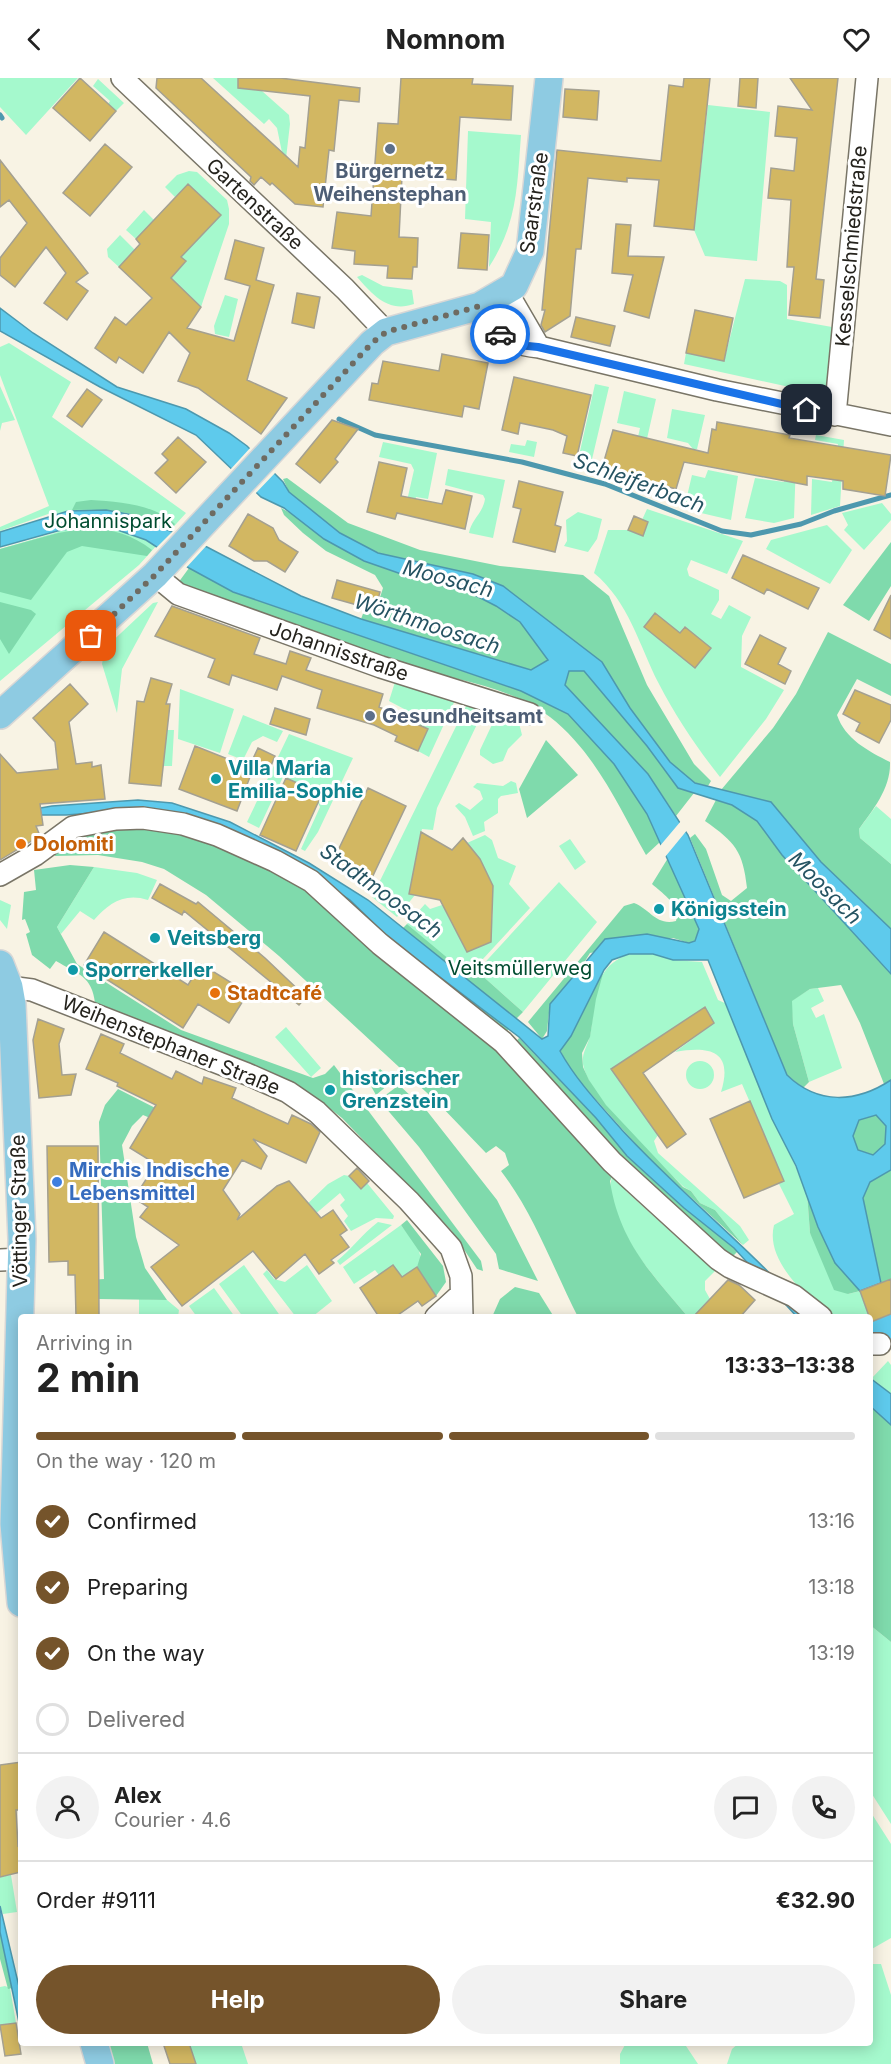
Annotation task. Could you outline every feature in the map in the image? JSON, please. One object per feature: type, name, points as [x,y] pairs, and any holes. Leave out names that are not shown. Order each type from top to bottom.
[{"type":"main road","name":"Saarstraße","points":[[507,292],[514,286],[530,251],[549,78]]},
{"type":"main road","points":[[0,715],[161,568],[334,382],[386,332],[480,306],[507,292]]},
{"type":"main road","name":"Vöttinger Straße","points":[[5,976],[11,1260],[8,1563],[18,1594]]},
{"type":"main road","points":[[95,2046],[100,2064]]},
{"type":"street","name":"Gartenstraße","points":[[122,78],[345,289],[386,332]]},
{"type":"street","name":"Kesselschmiedstraße","points":[[835,415],[867,78]]},
{"type":"street","points":[[507,292],[538,347]]},
{"type":"street","points":[[480,306],[498,332],[518,345],[538,347],[717,390],[891,425]]},
{"type":"street","name":"Johannisstraße","points":[[161,568],[178,594],[381,667],[530,714]]},
{"type":"street","points":[[0,875],[35,855],[73,827],[116,816],[171,822],[217,835],[250,848],[311,881],[380,944],[515,1053],[612,1162],[718,1259],[730,1267],[794,1296],[817,1314]]},
{"type":"street","name":"Weihenstephaner Straße","points":[[5,976],[32,990],[247,1074],[297,1097],[331,1124],[441,1236],[457,1261],[462,1286],[461,1307]]},
{"type":"street","points":[[444,1314],[461,1307]]},
{"type":"green space","points":[[0,78],[78,78],[26,135],[0,107]]},
{"type":"green space","points":[[213,78],[263,78],[262,91],[289,115],[285,167],[277,128],[269,119],[264,124]]},
{"type":"green space","points":[[98,79],[124,103],[116,111],[108,104],[110,101],[93,86]]},
{"type":"green space","points":[[708,105],[770,112],[757,261],[705,256],[694,230]]},
{"type":"green space","points":[[468,131],[521,135],[517,187],[511,219],[506,235],[489,267],[491,222],[465,219]]},
{"type":"green space","points":[[189,171],[197,172],[227,200],[229,209],[229,224],[201,307],[171,278],[186,262],[181,257],[221,215],[188,184],[175,197],[165,187],[177,175]]},
{"type":"green space","points":[[144,210],[154,220],[136,239],[126,230]]},
{"type":"green space","points":[[120,235],[135,250],[119,267],[108,257],[107,249]]},
{"type":"green space","points":[[362,275],[383,286],[412,290],[414,304],[396,306],[382,301],[357,277]]},
{"type":"green space","points":[[745,279],[780,281],[787,285],[787,319],[832,327],[828,386],[819,387],[817,393],[684,364],[686,353],[724,361]]},
{"type":"green space","points":[[225,295],[238,299],[229,337],[215,334],[214,326]]},
{"type":"green space","name":"Johannispark","points":[[9,343],[71,382],[52,417],[186,513],[139,565],[0,681],[0,549],[58,532],[51,513],[0,531],[0,527],[49,506],[0,375],[0,347]]},
{"type":"green space","points":[[595,384],[609,387],[589,472],[576,469]]},
{"type":"green space","points":[[0,386],[15,420],[2,423],[0,431]]},
{"type":"green space","points":[[624,391],[656,399],[641,465],[632,463],[640,428],[617,423]]},
{"type":"green space","points":[[672,409],[705,415],[697,449],[693,449],[688,443],[667,438]]},
{"type":"green space","points":[[816,435],[844,440],[840,506],[811,515],[812,479],[832,482],[838,444],[815,440]]},
{"type":"green space","points":[[527,440],[537,442],[534,457],[509,452],[511,444],[525,446]]},
{"type":"green space","points":[[383,442],[437,453],[428,499],[416,497],[412,515],[404,514],[414,470],[411,464],[379,457]]},
{"type":"green space","points":[[788,461],[796,462],[794,518],[774,523],[745,518],[755,478],[784,482]]},
{"type":"green space","points":[[448,469],[505,480],[493,538],[469,533],[485,499],[483,495],[445,485]]},
{"type":"green space","points":[[708,470],[738,476],[731,520],[684,509],[692,475],[705,478]]},
{"type":"green space","points":[[287,478],[348,523],[420,550],[500,566],[583,575],[609,596],[647,685],[694,764],[711,781],[708,786],[695,783],[670,762],[630,708],[602,662],[503,586],[473,574],[378,553],[340,533],[289,492],[283,479]]},
{"type":"green space","points":[[91,500],[147,508],[167,517],[175,524],[171,529],[147,518],[123,512],[72,510],[76,502]]},
{"type":"green space","points":[[882,503],[891,514],[891,520],[864,550],[844,530],[848,525],[842,513]]},
{"type":"green space","points":[[281,508],[407,576],[459,587],[496,606],[520,622],[548,660],[531,670],[361,619],[364,611],[375,613],[383,588],[375,575],[326,551],[284,515]]},
{"type":"green space","points":[[647,509],[743,541],[727,574],[691,560],[687,569],[689,576],[719,590],[719,600],[711,614],[721,619],[729,605],[751,617],[742,636],[741,667],[784,690],[766,719],[720,777],[672,708],[625,611],[606,584],[594,573],[608,530],[628,530],[643,536],[648,522],[642,520]],"holes":[[[684,627],[711,648],[695,668],[669,647]]]},
{"type":"green space","points":[[578,512],[602,519],[597,539],[588,552],[564,546],[567,541],[566,520]]},
{"type":"green space","points":[[827,525],[852,550],[830,584],[766,549],[771,540]]},
{"type":"green space","points":[[88,528],[122,534],[138,540],[152,550],[147,556],[82,546],[67,552],[31,600],[0,592],[0,549],[58,533]]},
{"type":"green space","points":[[891,542],[891,586],[869,621],[843,605]]},
{"type":"green space","points":[[189,568],[233,592],[521,691],[568,714],[614,764],[647,814],[660,842],[646,855],[616,799],[593,763],[566,731],[534,707],[501,691],[410,666],[293,627],[178,583]]},
{"type":"green space","points":[[0,602],[31,610],[36,614],[9,654],[0,639]]},
{"type":"green space","points":[[158,602],[122,669],[117,713],[102,664],[105,648],[153,603]]},
{"type":"green space","points":[[828,632],[891,664],[891,696],[857,679],[837,715],[851,738],[890,762],[890,772],[884,790],[859,829],[860,838],[891,864],[891,929],[821,862],[771,802],[721,790],[773,728],[796,694]]},
{"type":"green space","points":[[569,671],[584,671],[647,746],[678,788],[694,793],[676,816],[648,774],[565,685]]},
{"type":"green space","points":[[395,682],[456,698],[429,757],[418,751],[428,729],[411,721],[408,711],[389,701]]},
{"type":"green space","points":[[180,689],[234,709],[220,753],[178,739]]},
{"type":"green space","points":[[471,696],[479,704],[480,718],[437,808],[433,830],[422,829],[409,894],[415,895],[397,917],[372,897]]},
{"type":"green space","points":[[497,714],[519,723],[522,735],[508,749],[503,761],[493,764],[480,755],[480,750]]},
{"type":"green space","points":[[243,715],[283,731],[277,742],[263,736],[252,742],[243,760],[228,754]]},
{"type":"green space","points":[[167,730],[174,730],[172,766],[163,766]]},
{"type":"green space","points":[[289,734],[353,758],[318,832],[305,851],[301,849],[320,807],[318,803],[321,794],[283,777],[259,828],[247,822]]},
{"type":"green space","points":[[546,740],[578,775],[527,818],[519,789]]},
{"type":"green space","points":[[511,781],[516,783],[518,793],[501,796],[498,799],[498,813],[484,822],[485,831],[473,836],[465,817],[455,806],[459,803],[470,810],[483,799],[480,791],[473,787],[477,783],[503,786]]},
{"type":"green space","points":[[716,800],[732,805],[757,821],[782,855],[891,974],[891,1080],[884,1084],[860,1023],[841,985],[810,989],[792,1001],[793,1024],[809,1082],[803,1088],[787,1075],[690,838],[695,834],[706,849],[722,895],[731,901],[747,888],[743,865],[736,848],[724,835],[705,821]]},
{"type":"green space","points":[[876,806],[891,819],[891,864],[860,838],[859,829]]},
{"type":"green space","points":[[130,827],[184,833],[239,853],[300,885],[484,1033],[614,1173],[610,1181],[614,1202],[629,1239],[649,1270],[686,1314],[577,1314],[533,1223],[501,1171],[509,1165],[505,1153],[496,1146],[486,1153],[439,1104],[279,956],[206,895],[164,869],[142,862],[98,855],[55,856],[58,849],[65,843],[86,834]]},
{"type":"green space","points":[[485,835],[492,840],[498,858],[516,866],[509,884],[530,908],[470,973],[448,960],[407,924],[425,904],[430,909],[442,905],[467,952],[490,942],[493,913],[491,889],[484,866],[467,843]]},
{"type":"green space","points":[[570,839],[586,862],[575,870],[559,846]]},
{"type":"green space","points":[[668,858],[699,928],[695,941],[689,943],[673,938],[590,953],[577,974],[550,1004],[547,1031],[542,1039],[528,1022],[624,906],[634,903],[658,919],[676,921],[674,905],[652,884]]},
{"type":"green space","points":[[70,865],[94,867],[57,927],[77,964],[181,1030],[313,1078],[325,1074],[334,1065],[481,1261],[483,1271],[477,1269],[451,1230],[342,1118],[310,1093],[95,1003],[91,987],[83,977],[56,961],[50,969],[32,955],[26,934],[30,932],[25,919],[22,920],[24,892],[36,890],[34,870]]},
{"type":"green space","points":[[94,867],[137,873],[157,880],[148,900],[131,898],[117,901],[94,920],[80,911],[61,934],[57,927]]},
{"type":"green space","name":"Veitsmüllerweg","points":[[559,882],[597,922],[523,1012],[477,971]]},
{"type":"green space","points":[[0,900],[11,905],[7,929],[0,920]]},
{"type":"green space","points":[[407,924],[463,971],[470,973],[477,971],[523,1012],[516,1019],[403,928]]},
{"type":"green space","points":[[391,940],[509,1029],[503,1035]]},
{"type":"green space","points":[[629,954],[653,954],[673,960],[702,962],[718,1000],[727,1004],[772,1119],[807,1193],[810,1233],[848,1294],[860,1291],[869,1314],[826,1314],[799,1288],[781,1264],[773,1238],[774,1225],[794,1214],[779,1184],[784,1181],[742,1084],[721,1092],[724,1067],[716,1054],[698,1050],[675,1052],[714,1023],[705,1007],[611,1069],[658,1135],[654,1141],[658,1153],[740,1226],[749,1240],[743,1245],[715,1210],[700,1203],[691,1191],[684,1187],[626,1129],[598,1094],[588,1078],[583,1060],[600,981],[607,968]]},
{"type":"green space","points":[[604,970],[596,999],[590,1037],[582,1053],[583,1067],[589,1080],[606,1105],[683,1187],[691,1191],[700,1203],[715,1210],[743,1245],[650,1160],[572,1073],[560,1050],[571,1036]]},
{"type":"green space","points":[[818,988],[824,1001],[811,1008],[816,1018],[824,1014],[842,1068],[809,1082],[793,1024],[791,1001],[810,989]]},
{"type":"green space","points":[[286,1027],[321,1068],[311,1077],[275,1037]]},
{"type":"green space","points":[[519,1038],[596,1118],[627,1156],[684,1208],[738,1251],[732,1257],[670,1210],[515,1043]]},
{"type":"green space","points":[[700,1061],[710,1065],[714,1075],[710,1085],[700,1089],[690,1085],[686,1075],[690,1065]]},
{"type":"green space","points":[[380,1069],[394,1080],[376,1095],[368,1081]]},
{"type":"green space","points":[[399,1085],[427,1111],[497,1200],[538,1281],[499,1269],[496,1254],[419,1147],[379,1100]]},
{"type":"green space","points":[[118,1089],[171,1116],[195,1137],[143,1115],[132,1126],[122,1145],[136,1237],[145,1268],[167,1300],[98,1299],[88,1280],[104,1279],[99,1122],[105,1105]]},
{"type":"green space","points":[[876,1115],[886,1126],[885,1144],[874,1155],[858,1150],[853,1136],[859,1120]]},
{"type":"green space","points":[[891,1170],[891,1279],[881,1283],[863,1198],[870,1182]]},
{"type":"green space","points":[[614,1173],[628,1185],[626,1191],[693,1252],[699,1250],[719,1267],[705,1281],[705,1290],[710,1299],[702,1314],[686,1314],[634,1249],[613,1208],[610,1189]]},
{"type":"green space","points":[[344,1175],[349,1176],[361,1189],[367,1183],[394,1216],[393,1219],[376,1218],[351,1231],[344,1221],[348,1216],[340,1205],[345,1200],[340,1193],[300,1227],[301,1210],[328,1184]]},
{"type":"green space","points":[[807,1193],[818,1227],[835,1263],[860,1291],[848,1294],[834,1290],[810,1233]]},
{"type":"green space","points":[[407,1220],[443,1266],[446,1282],[436,1296],[417,1267],[421,1254],[401,1225]]},
{"type":"green space","points":[[378,1222],[392,1225],[340,1265],[337,1261]]},
{"type":"green space","points":[[401,1225],[418,1247],[421,1259],[417,1267],[402,1277],[393,1265],[379,1275],[375,1270],[354,1284],[343,1267]]},
{"type":"green space","points":[[244,1265],[279,1314],[241,1314],[219,1284]]},
{"type":"green space","points":[[307,1265],[332,1301],[316,1314],[294,1314],[263,1274],[267,1270],[274,1279],[285,1282]]},
{"type":"green space","points":[[515,1287],[539,1293],[552,1314],[493,1314],[500,1299]]},
{"type":"green space","points":[[214,1288],[233,1314],[195,1314],[189,1306]]},
{"type":"green space","points":[[139,1299],[167,1300],[179,1310],[178,1314],[139,1314]]},
{"type":"green space","points":[[888,1361],[891,1365],[891,1396],[873,1381],[873,1377]]},
{"type":"green space","points":[[873,1407],[891,1423],[891,1642],[873,1627]]},
{"type":"green space","points":[[873,1627],[891,1642],[891,1824],[873,1796]]},
{"type":"green space","points":[[873,1816],[891,1844],[891,1938],[873,1948]]},
{"type":"green space","points":[[11,1875],[17,1912],[3,1914],[0,1906],[0,1877]]},
{"type":"green space","points":[[0,1932],[12,1988],[8,1989],[0,1959]]},
{"type":"green space","points":[[873,1964],[881,1964],[891,1995],[891,2064],[727,2064],[732,2049],[736,2046],[873,2046]]},
{"type":"green space","points":[[5,1986],[10,1988],[16,2023],[0,2025],[0,1987]]},
{"type":"green space","points":[[106,2046],[148,2046],[153,2064],[111,2064]]},
{"type":"green space","points":[[190,2046],[242,2046],[248,2064],[196,2064]]},
{"type":"green space","points":[[624,2046],[686,2046],[698,2064],[620,2064],[620,2054]]},
{"type":"water","name":"Moosach","points":[[0,308],[33,333],[117,387],[186,409],[229,433],[247,446],[283,482],[289,492],[340,533],[378,553],[473,574],[503,586],[602,662],[630,708],[670,762],[695,783],[771,802],[821,862],[891,929],[891,974],[782,855],[757,821],[732,805],[678,788],[647,746],[584,671],[569,671],[565,685],[648,774],[688,835],[787,1075],[811,1092],[837,1097],[864,1093],[891,1080],[891,1170],[870,1182],[863,1198],[881,1283],[860,1291],[835,1263],[818,1227],[796,1166],[772,1119],[708,960],[673,960],[653,954],[629,954],[612,960],[604,970],[571,1036],[560,1051],[581,1082],[622,1130],[808,1314],[794,1314],[734,1248],[684,1208],[627,1156],[596,1118],[519,1037],[391,940],[350,900],[306,870],[105,812],[66,815],[0,815],[52,806],[138,800],[172,803],[230,822],[309,863],[368,900],[542,1039],[548,1036],[550,1004],[605,939],[647,934],[689,943],[695,941],[699,929],[647,814],[614,764],[568,714],[521,691],[233,592],[189,568],[146,540],[112,528],[86,527],[61,530],[0,547],[0,532],[68,511],[106,510],[133,515],[207,547],[301,596],[361,619],[531,670],[548,660],[520,622],[496,606],[459,587],[407,576],[364,561],[324,539],[284,508],[261,497],[196,435],[100,387],[0,331]],"holes":[[[876,1115],[886,1126],[885,1144],[873,1155],[858,1150],[853,1136],[859,1120]]]},
{"type":"water","points":[[873,1380],[891,1394],[891,1425],[873,1409]]},
{"type":"water","points":[[0,1906],[18,1982],[18,2018],[0,1932]]},
{"type":"pier","points":[[251,447],[276,472],[254,495],[229,471]]},
{"type":"pier","points":[[175,529],[208,544],[185,569],[155,549]]},
{"type":"pier","points":[[681,821],[688,829],[665,857],[659,847]]},
{"type":"building","points":[[80,78],[116,111],[90,141],[53,108]]},
{"type":"building","points":[[157,78],[201,78],[298,167],[300,147],[305,148],[310,96],[238,88],[238,78],[280,78],[360,88],[359,102],[339,100],[334,151],[329,150],[323,207],[295,204],[272,183],[270,185],[261,177],[254,185],[250,181],[251,177],[156,88]]},
{"type":"building","points":[[401,78],[473,78],[472,84],[513,86],[511,120],[460,117],[456,180],[402,176],[399,237],[418,238],[417,267],[413,267],[412,279],[387,278],[388,266],[354,264],[355,251],[332,248],[337,212],[371,216],[378,123],[398,124]]},
{"type":"building","points":[[684,78],[710,78],[694,230],[654,226],[659,180],[627,178],[627,182],[588,178],[581,249],[576,249],[570,316],[545,332],[541,325],[545,310],[542,310],[557,150],[661,161],[669,85],[683,87]]},
{"type":"building","points":[[740,78],[758,78],[756,108],[738,106]]},
{"type":"building","points":[[790,78],[838,78],[816,279],[824,280],[820,318],[789,315],[794,267],[787,267],[791,200],[768,198],[771,168],[794,171],[797,138],[775,136],[778,106],[812,110]]},
{"type":"building","points":[[565,89],[599,91],[597,120],[563,117]]},
{"type":"building","points":[[105,144],[132,167],[90,216],[63,193]]},
{"type":"building","points":[[0,160],[88,273],[76,282],[88,291],[67,320],[44,303],[66,273],[46,247],[15,287],[0,275],[0,258],[27,223],[9,200],[0,207]]},
{"type":"building","points":[[188,184],[221,215],[181,257],[186,261],[171,278],[201,307],[187,328],[234,341],[250,286],[225,279],[235,240],[264,248],[256,280],[274,285],[247,380],[287,398],[261,434],[198,388],[178,381],[190,353],[169,332],[143,373],[119,357],[116,363],[95,348],[115,317],[126,325],[152,298],[119,267],[140,244],[136,239]]},
{"type":"building","points":[[616,224],[631,225],[628,256],[664,257],[649,318],[624,311],[633,275],[612,273]]},
{"type":"building","points":[[461,233],[489,235],[487,270],[458,268]]},
{"type":"building","points":[[297,293],[320,297],[314,328],[292,323]]},
{"type":"building","points":[[695,310],[733,318],[724,361],[686,353]]},
{"type":"building","points":[[576,317],[615,326],[610,346],[571,337]]},
{"type":"building","points":[[442,354],[488,363],[479,409],[464,406],[462,417],[369,400],[372,383],[378,384],[383,361],[439,371]]},
{"type":"building","points":[[514,377],[591,395],[577,456],[563,453],[567,436],[553,430],[520,423],[518,434],[502,430]]},
{"type":"building","points":[[87,389],[102,400],[82,427],[67,416]]},
{"type":"building","points":[[332,420],[358,429],[335,459],[338,462],[320,483],[296,464]]},
{"type":"building","points":[[717,422],[790,435],[789,438],[891,455],[885,496],[843,489],[843,481],[807,476],[807,485],[684,462],[676,489],[602,468],[613,430],[708,453],[712,429],[716,430]]},
{"type":"building","points":[[178,437],[206,462],[176,493],[155,473],[168,460],[162,454]]},
{"type":"building","points":[[379,462],[407,468],[401,496],[442,504],[446,490],[472,496],[465,529],[397,513],[395,519],[367,512]]},
{"type":"building","points":[[519,481],[563,492],[555,525],[561,527],[555,552],[513,542],[521,509],[513,507]]},
{"type":"building","points":[[248,514],[273,528],[279,540],[298,552],[285,572],[267,561],[254,561],[229,546]]},
{"type":"building","points":[[634,516],[648,522],[643,536],[628,530]]},
{"type":"building","points":[[743,555],[819,588],[808,609],[767,589],[764,594],[732,578]]},
{"type":"building","points":[[337,580],[380,592],[375,610],[332,598]]},
{"type":"building","points":[[891,595],[891,639],[874,630]]},
{"type":"building","points":[[172,606],[260,638],[254,654],[286,664],[290,651],[311,658],[306,670],[383,694],[379,707],[428,729],[418,751],[395,741],[397,736],[374,725],[317,708],[322,690],[282,676],[277,690],[232,675],[229,685],[208,677],[215,659],[155,636]]},
{"type":"building","points":[[655,613],[680,633],[685,627],[711,648],[695,668],[644,627]]},
{"type":"building","points":[[760,635],[786,648],[778,664],[791,671],[785,684],[745,664]]},
{"type":"building","points":[[151,678],[172,684],[166,704],[170,704],[161,786],[129,783],[137,701],[144,702]]},
{"type":"building","points":[[70,684],[88,704],[69,722],[76,764],[92,762],[92,767],[101,765],[105,799],[40,804],[43,825],[36,826],[40,836],[0,860],[0,754],[17,773],[58,769],[55,742],[33,718]]},
{"type":"building","points":[[855,690],[891,705],[891,720],[879,743],[856,731],[860,723],[843,714]]},
{"type":"building","points":[[275,708],[310,719],[306,735],[270,724]]},
{"type":"building","name":"Villa Maria Emilia-Sophie","points":[[195,746],[253,769],[237,811],[179,789]]},
{"type":"building","points":[[258,748],[275,756],[268,773],[250,765]]},
{"type":"building","points":[[286,778],[322,794],[296,851],[260,835]]},
{"type":"building","points":[[368,788],[406,806],[370,882],[332,863]]},
{"type":"building","points":[[421,832],[452,850],[463,838],[480,859],[493,886],[491,942],[467,952],[440,900],[409,894]]},
{"type":"building","points":[[160,884],[196,904],[198,902],[265,958],[306,997],[299,1005],[184,911],[182,915],[152,898]]},
{"type":"building","points":[[104,932],[188,985],[201,964],[248,993],[229,1023],[198,1004],[183,1028],[84,965]]},
{"type":"building","points":[[705,1007],[714,1023],[643,1073],[686,1134],[667,1148],[611,1069]]},
{"type":"building","points":[[38,1019],[64,1029],[59,1044],[62,1075],[76,1074],[71,1095],[39,1098],[33,1040]]},
{"type":"building","points":[[101,1034],[124,1044],[120,1053],[172,1079],[176,1071],[202,1084],[204,1077],[236,1088],[232,1098],[288,1124],[292,1115],[311,1124],[320,1132],[306,1163],[253,1139],[267,1156],[261,1169],[242,1160],[223,1190],[240,1214],[237,1220],[277,1186],[289,1181],[321,1218],[333,1210],[347,1230],[340,1235],[349,1247],[331,1260],[334,1263],[319,1274],[305,1254],[276,1279],[253,1251],[182,1306],[151,1267],[179,1245],[140,1217],[148,1207],[134,1198],[156,1164],[130,1148],[156,1105],[117,1086],[118,1083],[86,1069]]},
{"type":"building","points":[[750,1101],[784,1181],[744,1198],[710,1119]]},
{"type":"building","points":[[47,1146],[98,1146],[99,1314],[76,1314],[75,1275],[68,1275],[68,1261],[49,1262]]},
{"type":"building","points":[[357,1168],[369,1181],[361,1189],[349,1176]]},
{"type":"building","points":[[393,1265],[402,1277],[417,1267],[436,1296],[422,1306],[418,1301],[399,1314],[377,1314],[360,1288]]},
{"type":"building","points":[[891,1279],[891,1314],[873,1321],[873,1314],[868,1314],[860,1291]]},
{"type":"building","points":[[728,1280],[739,1285],[755,1300],[743,1314],[696,1314]]},
{"type":"building","points":[[18,1762],[18,1810],[16,1810],[18,1873],[0,1877],[0,1765]]},
{"type":"building","points":[[16,2023],[21,2054],[5,2056],[0,2025]]},
{"type":"building","points":[[164,2046],[190,2046],[196,2064],[170,2064]]},
{"type":"waterway","name":"Schleiferbach","points":[[339,419],[375,435],[522,462],[605,484],[722,531],[751,535],[801,524],[834,511],[891,495]]},
{"type":"way so far","points":[[91,636],[155,575],[298,420],[372,343],[386,332],[480,306],[500,334]]},
{"type":"place","name":"Bürgernetz Weihenstephan","points":[[390,149]]},
{"type":"place","name":"Gesundheitsamt","points":[[370,716]]},
{"type":"place","name":"Villa Maria Emilia-Sophie","points":[[216,779]]},
{"type":"place","name":"Dolomiti","points":[[21,844]]},
{"type":"place","name":"Königsstein","points":[[659,909]]},
{"type":"place","name":"Veitsberg","points":[[155,938]]},
{"type":"place","name":"Sporrerkeller","points":[[73,970]]},
{"type":"place","name":"Stadtcafé","points":[[215,993]]},
{"type":"place","name":"historischer Grenzstein","points":[[330,1090]]},
{"type":"place","name":"Mirchis Indische Lebensmittel","points":[[57,1182]]},
{"type":"route","points":[[500,334],[518,345],[538,347],[807,410]]},
{"type":"water label","name":"Wörthmoosach","points":[[427,624]]},
{"type":"water label","name":"Stadtmoosach","points":[[381,891]]}]
